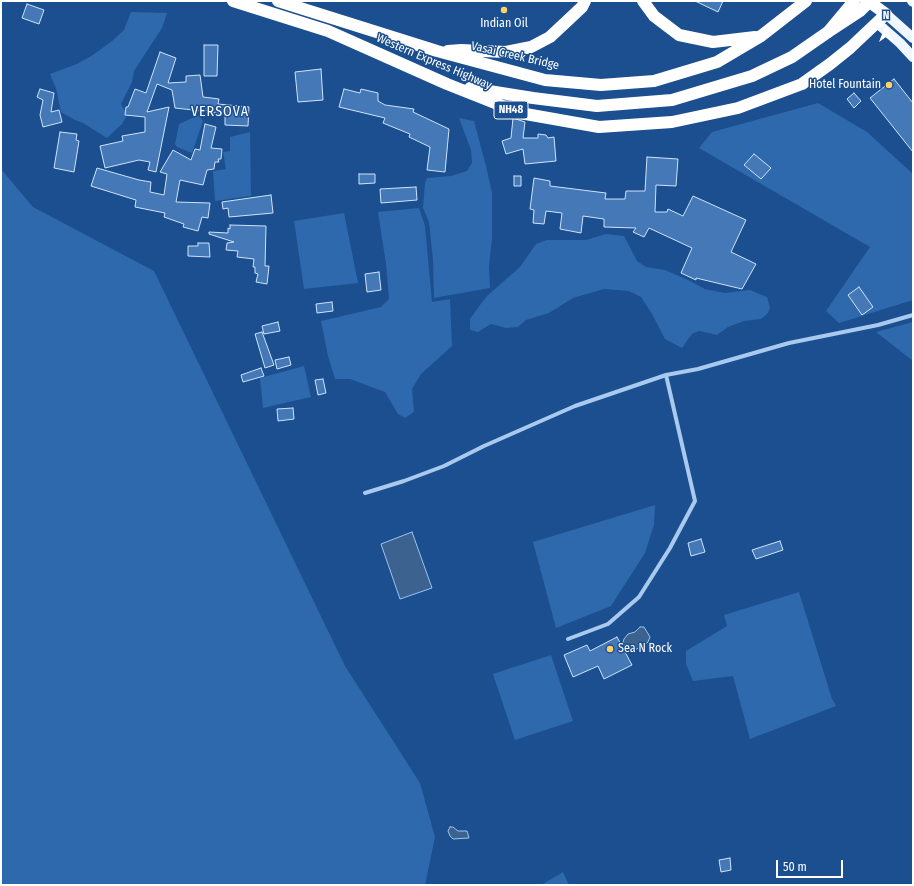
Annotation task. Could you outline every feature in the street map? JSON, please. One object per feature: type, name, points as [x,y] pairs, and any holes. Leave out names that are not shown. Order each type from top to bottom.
[{"type":"highway","name":"Western Express Highway","points":[[233,1],[328,31],[447,84],[520,113],[600,127],[672,122],[738,108],[802,84],[830,64],[886,14]]},
{"type":"highway","name":"Western Express Highway","points":[[278,1],[437,51]]},
{"type":"highway","points":[[437,51],[461,50],[506,52],[531,47],[550,37],[582,7],[585,1]]},
{"type":"highway","points":[[643,1],[654,16],[679,35],[713,42],[761,36]]},
{"type":"highway","name":"Vasai Creek Bridge","points":[[437,51],[545,80],[601,84],[654,81],[717,62],[761,36],[806,1]]},
{"type":"highway","points":[[828,32],[854,1]]},
{"type":"highway","points":[[447,84],[533,98],[598,106],[672,100],[752,76],[792,57],[860,11],[869,1],[886,14]]},
{"type":"main road","points":[[886,14],[913,38]]},
{"type":"main road","points":[[877,23],[900,43],[913,57]]},
{"type":"street","points":[[364,493],[404,481],[444,466],[484,446],[575,406],[666,375],[698,369],[789,344],[878,325],[913,315]]},
{"type":"street","points":[[568,639],[608,624],[638,597],[670,548],[695,501],[666,375]]},
{"type":"shaded area","points":[[131,12],[167,13],[162,28],[134,71],[132,82],[121,104],[127,115],[122,124],[107,138],[83,123],[61,112],[56,88],[50,74],[77,64],[93,55],[112,41],[124,30]]},
{"type":"shaded area","points":[[818,103],[867,132],[913,174],[913,300],[839,323],[826,311],[870,247],[699,148],[712,132]]},
{"type":"shaded area","points":[[199,115],[203,121],[192,153],[177,147],[175,144],[179,124]]},
{"type":"shaded area","points":[[459,118],[474,121],[492,193],[492,238],[489,267],[490,288],[434,298],[433,260],[429,222],[423,208],[425,183],[427,178],[451,176],[467,171],[472,163],[471,150]]},
{"type":"shaded area","points":[[250,132],[251,196],[215,201],[213,171],[226,169],[223,152],[230,151],[230,137]]},
{"type":"shaded area","points":[[1,169],[33,207],[154,271],[345,666],[420,783],[435,837],[425,885],[1,885]]},
{"type":"shaded area","points":[[419,208],[425,226],[432,302],[450,299],[452,346],[421,374],[412,389],[414,412],[405,418],[398,414],[385,392],[350,379],[335,379],[328,356],[321,321],[381,307],[389,299],[386,264],[378,212]]},
{"type":"shaded area","points":[[344,213],[358,283],[304,289],[294,221]]},
{"type":"shaded area","points":[[606,234],[624,236],[637,261],[646,267],[665,270],[705,289],[725,293],[750,290],[767,297],[770,308],[768,313],[761,319],[744,321],[728,327],[717,335],[699,331],[692,334],[682,348],[665,339],[641,297],[629,291],[604,289],[573,298],[549,313],[526,320],[518,327],[506,328],[491,324],[478,332],[470,330],[470,319],[480,305],[488,295],[520,267],[536,244],[547,240],[586,240]]},
{"type":"shaded area","points":[[913,322],[913,361],[876,332]]},
{"type":"shaded area","points":[[304,366],[311,397],[263,408],[260,378]]},
{"type":"shaded area","points":[[655,505],[654,525],[645,553],[611,606],[556,628],[533,542]]},
{"type":"shaded area","points":[[412,532],[432,588],[400,599],[381,544]]},
{"type":"shaded area","points":[[799,592],[832,699],[836,706],[750,739],[733,676],[693,681],[686,664],[686,651],[727,626],[724,615]]},
{"type":"shaded area","points":[[640,627],[644,627],[650,637],[648,642],[630,652],[626,649],[623,642],[624,639],[628,634],[635,632]]},
{"type":"shaded area","points":[[551,655],[573,721],[515,740],[493,674]]},
{"type":"shaded area","points":[[450,827],[453,827],[458,831],[467,831],[469,838],[453,839],[448,831]]},
{"type":"shaded area","points":[[563,872],[569,885],[541,885]]},
{"type":"building","points":[[695,1],[723,1],[718,12]]},
{"type":"building","points":[[27,4],[44,10],[39,24],[22,18]]},
{"type":"building","points":[[204,45],[218,45],[217,76],[204,76]]},
{"type":"building","points":[[160,52],[176,58],[168,83],[186,82],[186,76],[200,75],[203,97],[219,99],[218,104],[249,107],[248,126],[225,125],[225,114],[208,112],[208,110],[202,111],[175,108],[172,90],[157,84],[147,112],[169,107],[156,172],[148,170],[150,162],[139,160],[105,168],[100,146],[123,141],[122,136],[145,132],[145,117],[125,115],[126,107],[128,107],[135,89],[146,93]]},
{"type":"building","points":[[321,69],[323,100],[298,102],[295,72]]},
{"type":"building","points":[[894,79],[913,103],[913,152],[870,98]]},
{"type":"building","points":[[40,89],[54,93],[51,112],[59,110],[62,122],[43,127],[40,115],[43,100],[37,97]]},
{"type":"building","points":[[344,89],[360,93],[361,89],[378,93],[378,101],[385,105],[414,109],[413,112],[449,129],[445,172],[427,170],[430,147],[409,137],[410,134],[383,123],[385,118],[339,107]]},
{"type":"building","points":[[854,93],[861,101],[854,108],[847,99]]},
{"type":"building","points":[[513,118],[525,122],[523,138],[538,138],[538,134],[546,135],[548,138],[554,137],[556,161],[525,164],[523,149],[506,154],[502,141],[511,138]]},
{"type":"building","points":[[205,124],[216,127],[211,148],[222,149],[221,159],[218,159],[219,162],[215,162],[214,169],[207,170],[203,185],[180,180],[176,202],[210,203],[208,218],[202,217],[198,231],[183,227],[184,224],[164,217],[165,213],[135,207],[136,200],[91,186],[97,168],[151,182],[150,192],[164,195],[167,174],[160,172],[173,150],[191,160],[195,149],[200,150]]},
{"type":"building","points":[[60,132],[77,134],[76,140],[79,141],[74,172],[54,168]]},
{"type":"building","points":[[754,154],[771,168],[761,179],[744,165]]},
{"type":"building","points":[[647,157],[678,159],[676,186],[656,185],[655,212],[667,212],[668,209],[683,216],[693,196],[746,220],[731,252],[756,264],[742,289],[696,278],[696,280],[681,273],[692,248],[649,228],[644,237],[633,232],[636,228],[604,227],[604,219],[583,216],[581,233],[560,229],[562,213],[546,211],[544,224],[533,223],[534,210],[530,209],[534,178],[550,181],[550,186],[606,193],[605,199],[625,199],[626,191],[645,191]]},
{"type":"building","points":[[359,174],[375,174],[375,183],[359,184]]},
{"type":"building","points":[[514,176],[521,176],[521,186],[514,186]]},
{"type":"building","points":[[416,187],[417,200],[381,203],[380,189]]},
{"type":"building","points":[[271,195],[273,213],[229,217],[228,208],[223,209],[222,202]]},
{"type":"building","points":[[230,225],[266,226],[265,266],[269,266],[267,284],[256,282],[258,274],[255,273],[255,267],[253,267],[254,259],[237,257],[238,251],[226,250],[227,243],[234,242],[209,234],[209,232],[228,233],[228,228],[230,229]]},
{"type":"building","points":[[198,243],[209,243],[210,257],[188,256],[188,246],[198,246]]},
{"type":"building","points":[[379,272],[381,290],[367,292],[365,274]]},
{"type":"building","points":[[859,287],[873,307],[862,315],[848,295]]},
{"type":"building","points":[[332,302],[333,311],[317,313],[316,304]]},
{"type":"building","points":[[278,322],[280,331],[264,334],[262,326]]},
{"type":"building","points":[[262,332],[274,365],[265,368],[255,334]]},
{"type":"building","points":[[289,357],[291,365],[277,369],[275,360]]},
{"type":"building","points":[[261,368],[264,376],[243,382],[241,375]]},
{"type":"building","points":[[323,379],[326,393],[318,395],[315,380]]},
{"type":"building","points":[[293,408],[294,419],[278,421],[277,409]]},
{"type":"building","points":[[701,539],[705,552],[691,556],[688,543]]},
{"type":"building","points":[[780,541],[783,550],[756,559],[752,550]]},
{"type":"building","points":[[617,637],[632,665],[604,679],[598,666],[573,677],[564,655],[587,645],[590,651]]},
{"type":"building","points":[[730,858],[731,870],[721,872],[719,860]]},
{"type":"place","name":"Indian Oil","points":[[504,10]]},
{"type":"place","name":"Hotel Fountain","points":[[889,85]]},
{"type":"place","name":"Sea N Rock","points":[[610,649]]},
{"type":"district","name":"VERSOVA","points":[[220,112]]}]
